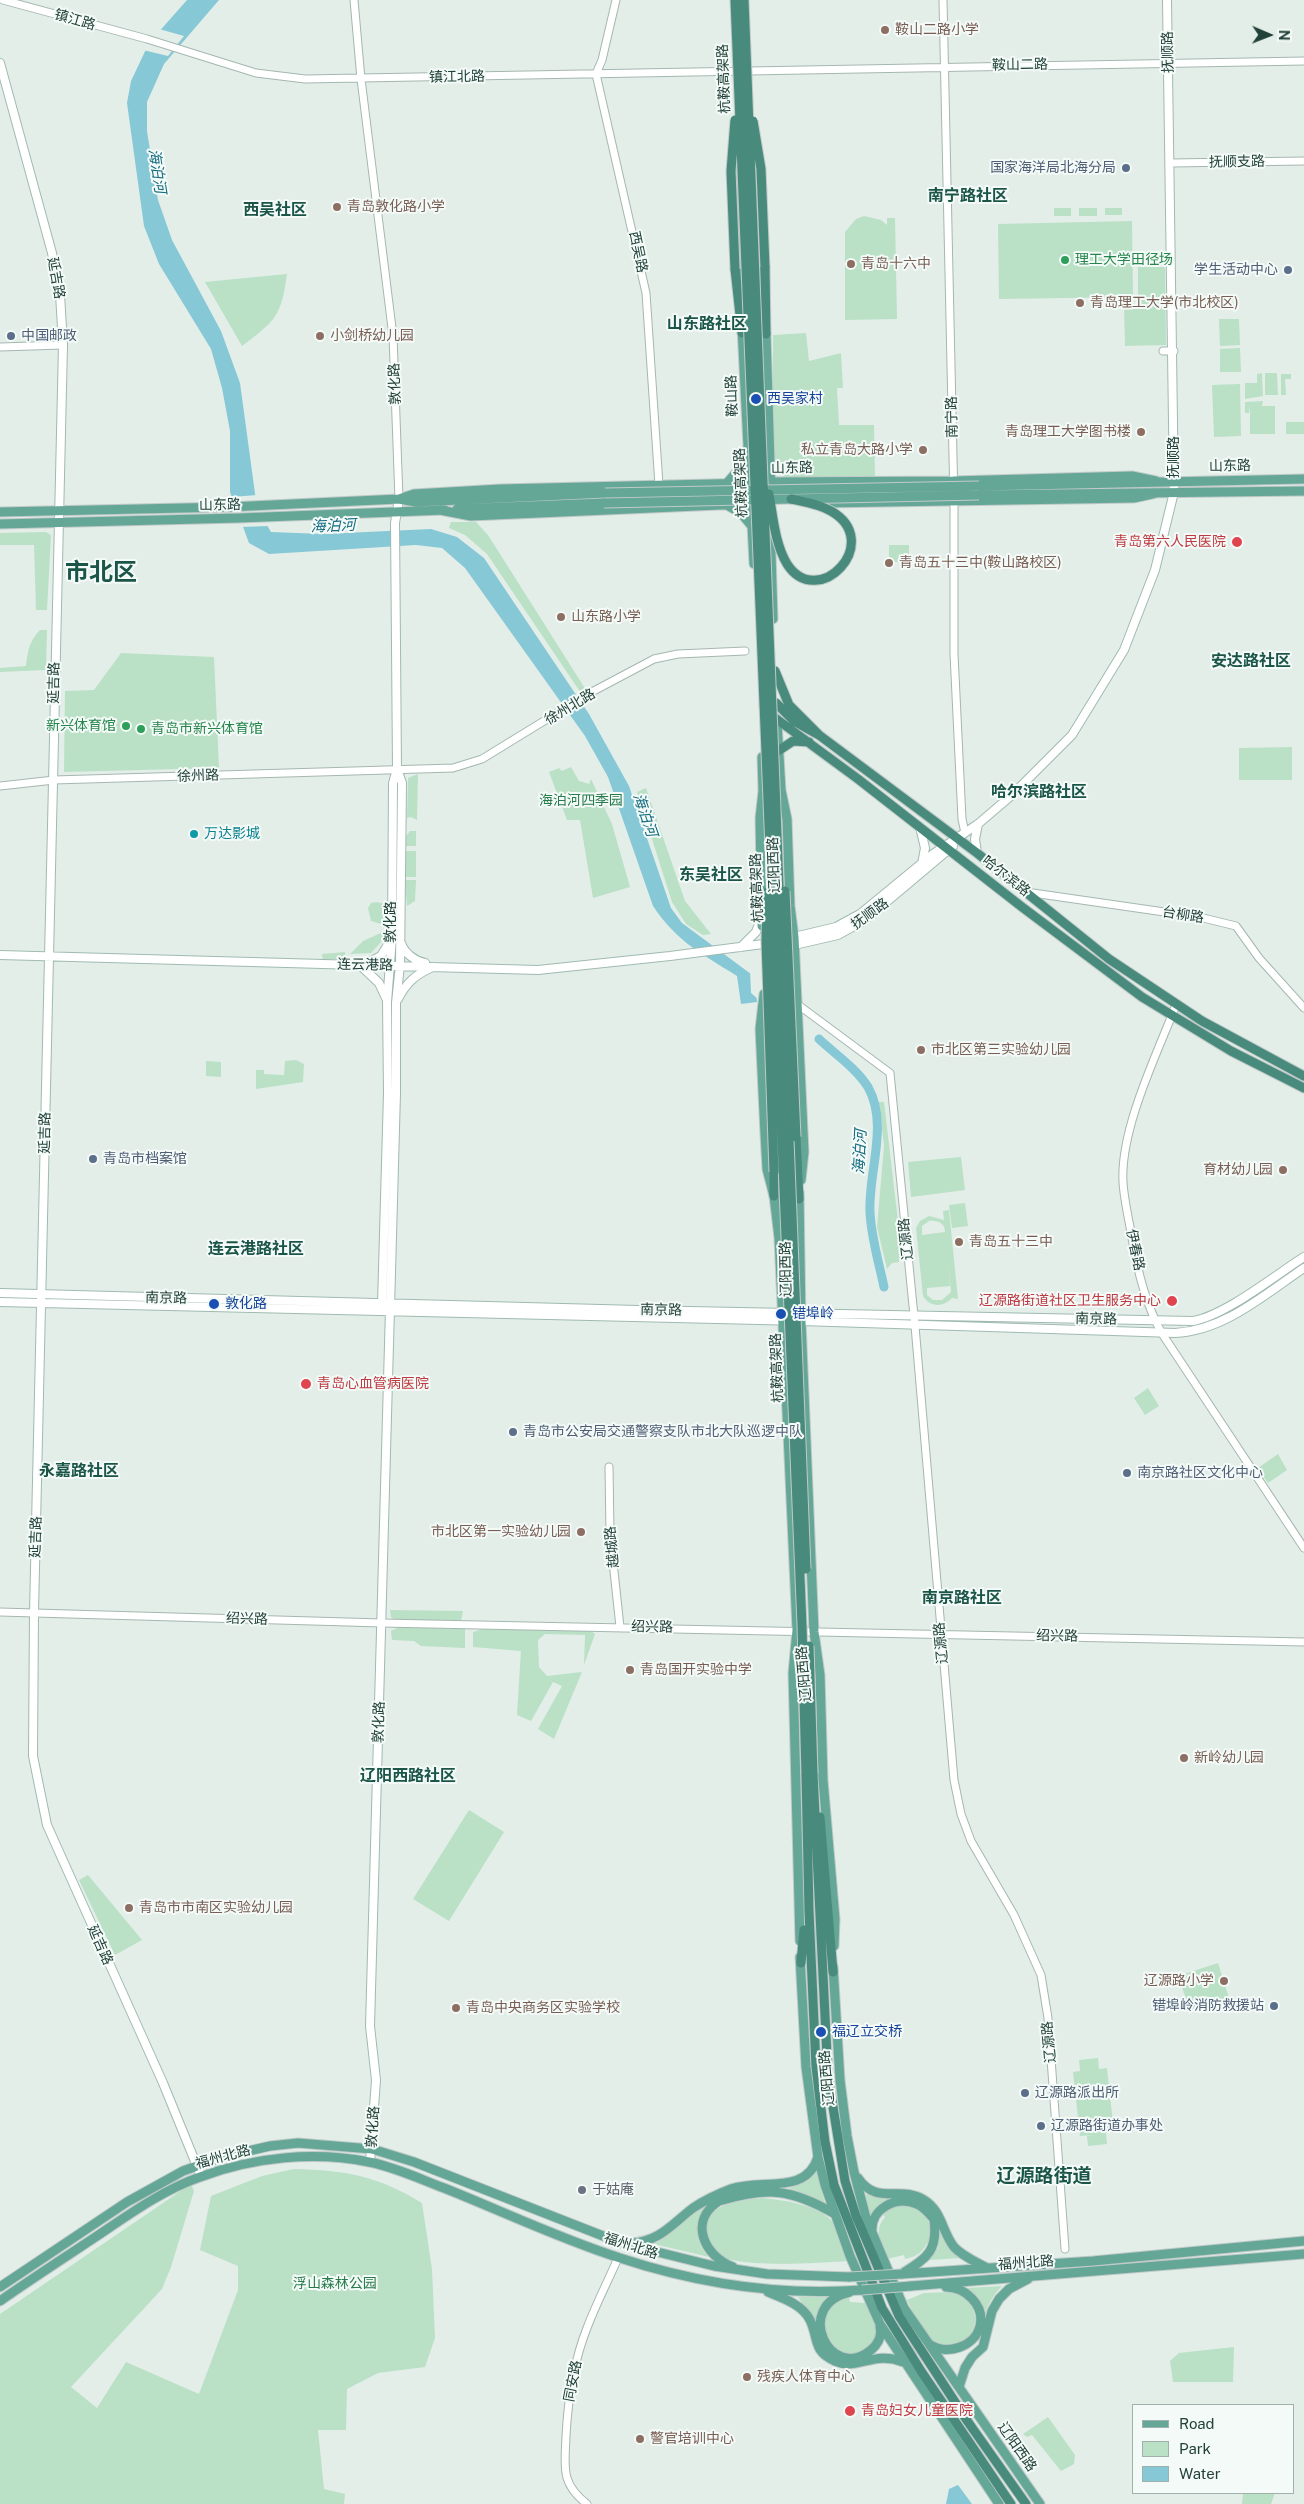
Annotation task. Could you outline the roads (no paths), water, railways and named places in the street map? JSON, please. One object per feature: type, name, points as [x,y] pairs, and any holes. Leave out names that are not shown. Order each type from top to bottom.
[{"type":"highway","name":"杭鞍高架路","points":[[733,0],[741,30],[810,1775]]},
{"type":"highway","points":[[741,30],[745,0]]},
{"type":"highway","name":"杭鞍高架路","points":[[742,74],[767,468],[774,857]]},
{"type":"highway","points":[[742,74],[761,169],[766,334]]},
{"type":"highway","points":[[742,74],[731,171],[735,269],[742,333]]},
{"type":"highway","points":[[767,468],[777,536],[788,566],[800,576],[814,580],[833,575],[844,565],[850,553],[851,538],[845,522],[833,512],[819,505],[791,499]]},
{"type":"highway","name":"哈尔滨路","points":[[775,671],[789,705],[819,735]]},
{"type":"highway","points":[[760,706],[776,703]]},
{"type":"highway","name":"哈尔滨路","points":[[776,703],[794,721],[819,735],[977,853],[1109,959],[1176,1005],[1242,1044],[1304,1076]]},
{"type":"highway","name":"哈尔滨路","points":[[760,706],[810,742],[1111,975],[1232,1051],[1304,1088]]},
{"type":"highway","points":[[778,751],[793,741],[810,742]]},
{"type":"highway","points":[[774,857],[787,902],[799,1199]]},
{"type":"highway","points":[[774,857],[765,906],[774,1196]]},
{"type":"highway","points":[[810,1775],[822,1829],[833,1972]]},
{"type":"highway","name":"辽阳西路","points":[[810,1775],[806,1795],[816,2068],[825,2142],[834,2185],[882,2308],[1012,2504]]},
{"type":"highway","name":"辽阳西路","points":[[810,1775],[828,2076],[844,2181],[870,2250],[899,2316],[968,2422],[1026,2504]]},
{"type":"highway","points":[[800,1963],[805,1937],[801,1863],[806,1795]]},
{"type":"main road","name":"鞍山路","points":[[733,0],[756,170],[761,307],[766,334],[767,468],[771,482],[776,703],[781,790]]},
{"type":"main road","name":"鞍山路","points":[[745,0],[742,74],[742,333],[763,791]]},
{"type":"main road","name":"抚顺路","points":[[728,949],[795,942],[838,935],[865,920],[957,839],[1012,795],[1072,735],[1124,650],[1155,570],[1174,492],[1176,380],[1167,0]]},
{"type":"main road","name":"延吉路","points":[[0,63],[58,280],[62,345],[57,523],[54,780],[34,1612],[33,1756],[47,1826],[163,2083],[201,2176]]},
{"type":"main road","points":[[727,483],[741,467],[748,455]]},
{"type":"main road","points":[[767,468],[781,482]]},
{"type":"main road","name":"山东路","points":[[399,499],[414,494],[500,489],[727,483],[953,481],[1132,476],[1156,481]]},
{"type":"main road","name":"山东路","points":[[0,524],[265,518],[604,503],[791,499],[1156,481],[1304,478]]},
{"type":"main road","name":"山东路","points":[[0,512],[261,506],[399,499],[416,502],[605,493],[979,491],[1157,493],[1304,491]]},
{"type":"main road","name":"山东路","points":[[440,510],[471,516],[770,503],[954,502],[1134,498],[1157,493]]},
{"type":"main road","name":"敦化路","points":[[370,2162],[376,2080],[370,2026],[382,1622],[387,1306],[387,1002],[392,938],[393,783],[397,769],[395,523],[399,499]]},
{"type":"main road","points":[[726,505],[741,513],[751,524]]},
{"type":"main road","name":"敦化路","points":[[387,1306],[396,1094],[396,1003],[401,939],[402,783],[397,769]]},
{"type":"main road","name":"辽阳西路","points":[[781,790],[787,819],[790,906],[795,942],[804,1152],[799,1199],[801,1316],[814,1632],[820,1675],[823,1780],[835,1919],[833,1972],[840,2080],[854,2172],[873,2235],[904,2308],[924,2340],[1040,2504]]},
{"type":"main road","name":"辽阳西路","points":[[763,791],[760,818],[764,1003],[760,1029],[767,1169],[774,1196],[779,1238],[797,1630],[793,1673],[800,1963],[806,2067],[818,2157],[834,2214],[880,2324],[903,2362],[999,2504]]},
{"type":"main road","points":[[977,853],[975,838],[978,824]]},
{"type":"main road","points":[[920,827],[925,848],[922,864]]},
{"type":"main road","name":"抚顺路","points":[[795,942],[850,920],[922,864],[947,848]]},
{"type":"main road","points":[[741,947],[756,932],[762,916]]},
{"type":"main road","points":[[387,1002],[379,983],[360,965],[381,956],[392,938]]},
{"type":"main road","points":[[401,939],[402,947],[418,962],[437,966]]},
{"type":"main road","name":"连云港路","points":[[0,956],[538,970],[728,949]]},
{"type":"main road","points":[[396,1003],[408,982],[418,974],[437,966]]},
{"type":"main road","name":"南京路","points":[[0,1293],[387,1306],[782,1316],[914,1316],[1193,1321],[1228,1306],[1304,1256]]},
{"type":"main road","name":"南京路","points":[[801,1316],[915,1326],[1192,1332],[1205,1329],[1231,1316],[1304,1268]]},
{"type":"main road","name":"南京路","points":[[0,1302],[41,1304],[387,1306]]},
{"type":"main road","name":"福州北路","points":[[0,2287],[127,2202],[197,2164],[270,2146],[298,2143],[372,2149],[414,2162],[621,2243],[747,2272],[849,2277],[1093,2261],[1304,2241]]},
{"type":"main road","name":"福州北路","points":[[0,2301],[134,2211],[201,2176],[270,2159],[297,2157],[370,2162],[410,2175],[618,2258],[689,2278],[764,2290],[832,2292],[1304,2254]]},
{"type":"main road","points":[[621,2243],[653,2239],[663,2234],[704,2201],[735,2188],[801,2180],[815,2167],[818,2157]]},
{"type":"main road","points":[[854,2172],[870,2191],[889,2194],[910,2194],[932,2205],[955,2249],[987,2268]]},
{"type":"main road","points":[[747,2272],[726,2264],[706,2247],[702,2230],[703,2222],[713,2205],[746,2193],[763,2191],[799,2196],[834,2214]]},
{"type":"main road","points":[[873,2235],[872,2226],[880,2209],[893,2202],[909,2201],[918,2204],[934,2219],[936,2235],[932,2251],[902,2274]]},
{"type":"main road","points":[[959,2387],[965,2368],[972,2357],[983,2347],[992,2312],[999,2299],[1008,2289],[1032,2277]]},
{"type":"main road","points":[[911,2286],[954,2287],[969,2294],[979,2308],[980,2325],[974,2337],[962,2347],[949,2350],[936,2348],[924,2340]]},
{"type":"main road","points":[[764,2290],[788,2301],[806,2315],[819,2348],[835,2362],[848,2364],[886,2357],[903,2362]]},
{"type":"main road","points":[[862,2290],[845,2294],[825,2309],[820,2322],[822,2340],[837,2354],[850,2358],[860,2357],[871,2350],[880,2338],[880,2324]]},
{"type":"street","name":"镇江路","points":[[3,0],[182,50]]},
{"type":"street","name":"敦化路","points":[[354,0],[361,79],[393,336],[399,499]]},
{"type":"street","points":[[596,74],[602,60],[616,0]]},
{"type":"street","name":"南宁路","points":[[943,0],[954,502],[954,654],[962,819],[965,833]]},
{"type":"street","name":"镇江北路","points":[[182,50],[256,73],[305,79],[596,74],[742,74]]},
{"type":"street","name":"鞍山二路","points":[[742,74],[944,67],[1304,61]]},
{"type":"street","name":"西吴路","points":[[596,74],[646,293],[659,485],[670,508]]},
{"type":"street","name":"抚顺支路","points":[[1171,163],[1304,161]]},
{"type":"street","points":[[0,347],[62,345]]},
{"type":"street","points":[[1163,351],[1174,351]]},
{"type":"street","name":"徐州北路","points":[[397,769],[453,768],[471,764],[557,715],[588,694],[654,660],[666,656],[745,651]]},
{"type":"street","name":"徐州路","points":[[0,786],[54,780],[397,769]]},
{"type":"street","name":"台柳路","points":[[1024,892],[1199,917],[1236,926],[1259,958],[1304,1008]]},
{"type":"street","name":"伊春路","points":[[1176,1005],[1133,1120],[1123,1181],[1135,1259],[1155,1321],[1161,1332],[1304,1548]]},
{"type":"street","name":"辽源路","points":[[798,1008],[890,1073],[915,1326],[954,1780],[961,1814],[971,1841],[1014,1915],[1041,1975],[1048,2018],[1065,2249]]},
{"type":"street","name":"越城路","points":[[609,1467],[610,1534],[620,1626]]},
{"type":"street","name":"绍兴路","points":[[0,1612],[1304,1642]]},
{"type":"street","name":"同安路","points":[[587,2504],[572,2491],[564,2474],[568,2401],[576,2361],[587,2327],[618,2258]]},
{"type":"water","name":"海泊河","points":[[187,0],[219,0],[164,64],[147,102],[147,131],[158,200],[172,240],[221,331],[240,383],[257,508],[271,532],[323,534],[431,529],[457,537],[484,558],[589,714],[629,786],[671,908],[682,923],[755,977],[757,1002],[741,1004],[737,976],[701,954],[681,938],[662,919],[653,906],[608,777],[585,736],[465,568],[442,548],[416,545],[269,554],[249,543],[230,492],[230,431],[222,388],[211,349],[159,264],[144,226],[127,103],[131,81],[149,43]]},
{"type":"water","points":[[958,2485],[972,2504],[946,2504],[949,2489]]},
{"type":"waterway","name":"海泊河","points":[[819,1039],[858,1074],[868,1087],[874,1101],[877,1133],[870,1212],[884,1287]]},
{"type":"place","name":"鞍山二路小学","points":[[885,30]]},
{"type":"place","name":"国家海洋局北海分局","points":[[1126,168]]},
{"type":"place","name":"青岛敦化路小学","points":[[337,207]]},
{"type":"place","name":"理工大学田径场","points":[[1065,260]]},
{"type":"place","name":"青岛十六中","points":[[851,264]]},
{"type":"place","name":"学生活动中心","points":[[1288,270]]},
{"type":"place","name":"青岛理工大学(市北校区)","points":[[1080,303]]},
{"type":"place","name":"中国邮政","points":[[11,336]]},
{"type":"place","name":"小剑桥幼儿园","points":[[320,336]]},
{"type":"place","name":"西吴家村","points":[[756,399]]},
{"type":"place","name":"青岛理工大学图书楼","points":[[1141,432]]},
{"type":"place","name":"私立青岛大路小学","points":[[923,450]]},
{"type":"place","name":"青岛第六人民医院","points":[[1237,542]]},
{"type":"place","name":"青岛五十三中(鞍山路校区)","points":[[889,563]]},
{"type":"place","name":"山东路小学","points":[[561,617]]},
{"type":"place","name":"新兴体育馆","points":[[126,726]]},
{"type":"place","name":"青岛市新兴体育馆","points":[[141,729]]},
{"type":"place","name":"万达影城","points":[[194,834]]},
{"type":"place","name":"市北区第三实验幼儿园","points":[[921,1050]]},
{"type":"place","name":"青岛市档案馆","points":[[93,1159]]},
{"type":"place","name":"育材幼儿园","points":[[1283,1170]]},
{"type":"place","name":"青岛五十三中","points":[[959,1242]]},
{"type":"place","name":"辽源路街道社区卫生服务中心","points":[[1172,1301]]},
{"type":"place","name":"敦化路","points":[[214,1304]]},
{"type":"place","name":"错埠岭","points":[[781,1314]]},
{"type":"place","name":"青岛心血管病医院","points":[[306,1384]]},
{"type":"place","name":"青岛市公安局交通警察支队市北大队巡逻中队","points":[[513,1432]]},
{"type":"place","name":"南京路社区文化中心","points":[[1127,1473]]},
{"type":"place","name":"市北区第一实验幼儿园","points":[[581,1532]]},
{"type":"place","name":"青岛国开实验中学","points":[[630,1670]]},
{"type":"place","name":"新岭幼儿园","points":[[1184,1758]]},
{"type":"place","name":"青岛市市南区实验幼儿园","points":[[129,1908]]},
{"type":"place","name":"辽源路小学","points":[[1224,1981]]},
{"type":"place","name":"错埠岭消防救援站","points":[[1274,2006]]},
{"type":"place","name":"青岛中央商务区实验学校","points":[[456,2008]]},
{"type":"place","name":"福辽立交桥","points":[[821,2032]]},
{"type":"place","name":"辽源路派出所","points":[[1025,2093]]},
{"type":"place","name":"辽源路街道办事处","points":[[1041,2126]]},
{"type":"place","name":"于姑庵","points":[[582,2190]]},
{"type":"place","name":"残疾人体育中心","points":[[747,2377]]},
{"type":"place","name":"青岛妇女儿童医院","points":[[850,2411]]},
{"type":"place","name":"警官培训中心","points":[[640,2439]]},
{"type":"district","name":"南宁路社区","points":[[968,196]]},
{"type":"district","name":"西吴社区","points":[[275,210]]},
{"type":"district","name":"山东路社区","points":[[707,324]]},
{"type":"district","name":"市北区","points":[[101,573]]},
{"type":"district","name":"安达路社区","points":[[1251,661]]},
{"type":"district","name":"哈尔滨路社区","points":[[1039,792]]},
{"type":"district","name":"东吴社区","points":[[711,875]]},
{"type":"district","name":"连云港路社区","points":[[256,1249]]},
{"type":"district","name":"永嘉路社区","points":[[79,1471]]},
{"type":"district","name":"南京路社区","points":[[962,1598]]},
{"type":"district","name":"辽阳西路社区","points":[[408,1776]]},
{"type":"district","name":"辽源路街道","points":[[1044,2176]]},
{"type":"park label","name":"海泊河四季园","points":[[581,801]]},
{"type":"park label","name":"浮山森林公园","points":[[335,2284]]}]
